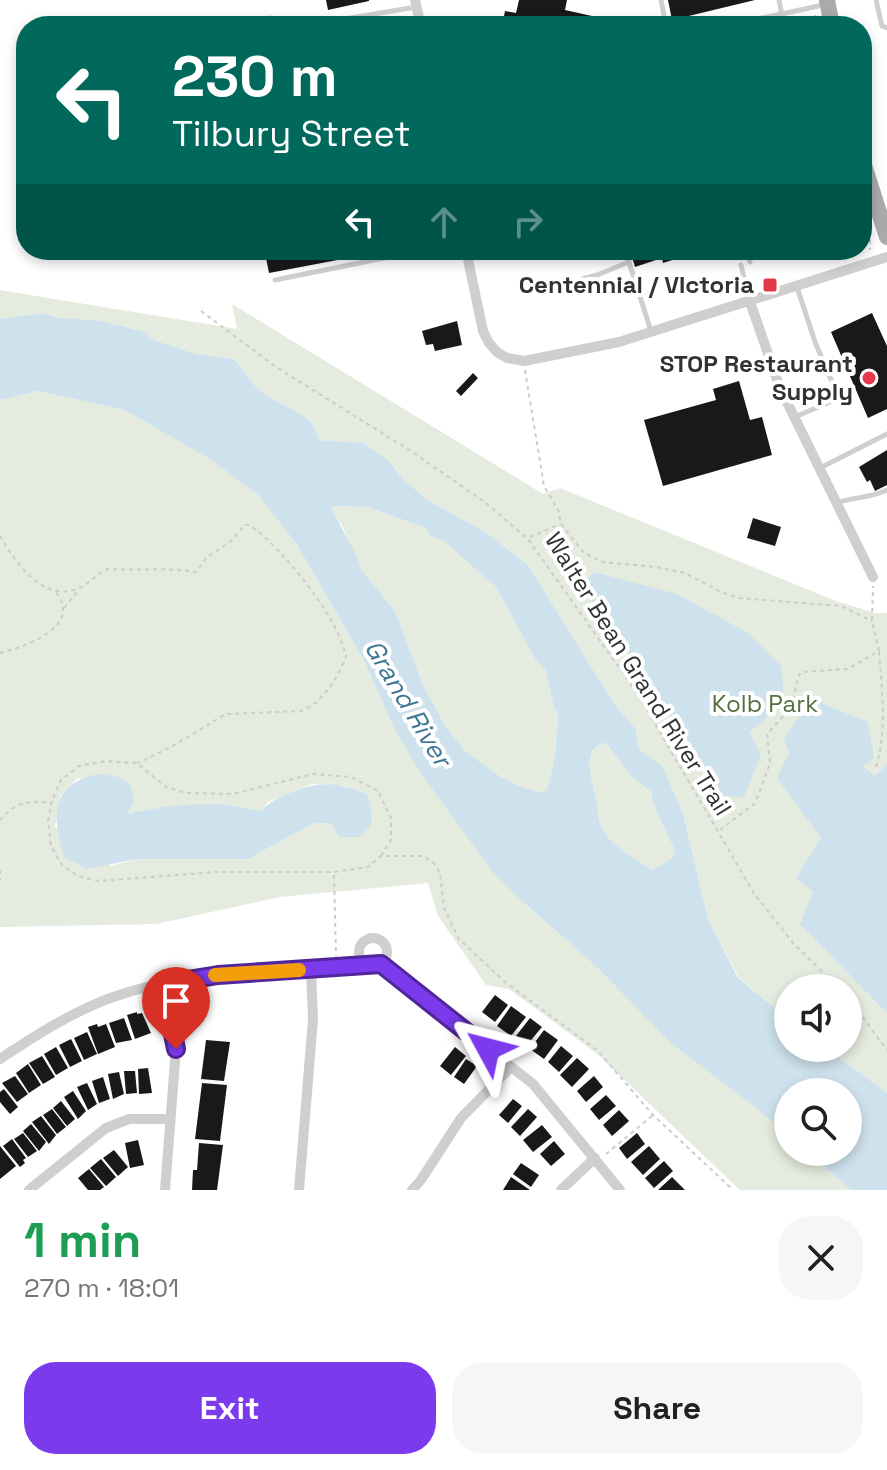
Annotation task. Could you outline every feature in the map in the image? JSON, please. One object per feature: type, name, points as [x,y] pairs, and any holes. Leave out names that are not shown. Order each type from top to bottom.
[{"type":"main road","points":[[872,207],[878,236]]},
{"type":"street","points":[[468,260],[483,331],[489,343],[507,358],[524,361],[619,342],[887,257]]},
{"type":"street","points":[[750,302],[780,388],[873,577]]},
{"type":"street","points":[[367,965],[361,959],[360,950],[364,942],[372,939],[381,941],[386,948],[386,957],[381,964]]},
{"type":"street","points":[[0,1059],[46,1029],[88,1008],[163,984],[218,975],[381,964],[533,1084],[620,1190]]},
{"type":"street","points":[[299,1190],[313,1019],[311,969]]},
{"type":"street","points":[[163,984],[176,1049],[165,1190]]},
{"type":"street","points":[[412,1190],[461,1118],[511,1067]]},
{"type":"street","points":[[29,1190],[106,1128],[129,1119],[170,1119]]},
{"type":"street","points":[[561,1190],[595,1158]]},
{"type":"lane","points":[[387,0],[390,11]]},
{"type":"lane","points":[[779,0],[782,14]]},
{"type":"lane","points":[[876,0],[882,26],[887,28]]},
{"type":"lane","points":[[772,16],[828,2]]},
{"type":"lane","points":[[361,16],[416,3]]},
{"type":"lane","points":[[275,280],[374,260]]},
{"type":"lane","points":[[541,290],[597,275],[629,262],[651,332]]},
{"type":"lane","points":[[741,265],[750,302]]},
{"type":"lane","points":[[794,418],[839,398],[815,342],[797,287]]},
{"type":"lane","points":[[819,469],[887,434]]},
{"type":"lane","points":[[836,503],[856,496],[873,497],[887,490]]},
{"type":"path","points":[[872,254],[875,261]]},
{"type":"path","points":[[201,311],[276,367],[411,451],[486,503],[528,539]]},
{"type":"path","name":"Walter Bean Grand River Trail","points":[[524,361],[544,486],[559,512],[561,524],[528,539],[620,666],[755,895],[771,917],[826,974]]},
{"type":"path","points":[[561,524],[584,553],[602,562],[685,573],[739,598],[841,606],[872,621]]},
{"type":"path","points":[[0,653],[44,636],[62,617],[78,589],[108,569],[196,572],[207,557],[230,542],[245,525],[249,525],[280,551],[301,576],[346,652],[344,663],[312,707],[301,711],[226,714],[137,763],[106,761],[79,766],[61,780],[51,803],[48,821],[51,846],[62,865],[78,876],[99,881],[216,872],[334,872],[368,867],[381,856],[391,840],[391,818],[378,791],[351,777],[313,774],[233,794],[186,793],[166,787],[137,763]]},
{"type":"path","points":[[0,536],[31,577],[55,590],[78,589]]},
{"type":"path","points":[[873,577],[872,621],[879,651],[884,724],[883,751],[876,767]]},
{"type":"path","points":[[55,590],[64,609]]},
{"type":"path","points":[[719,831],[754,804],[770,763],[767,734],[792,707],[801,672],[848,669],[879,651]]},
{"type":"path","points":[[0,820],[16,805],[28,801],[51,803]]},
{"type":"path","points":[[381,856],[423,856],[433,862],[440,873],[444,908],[459,939],[505,982],[598,1051],[653,1115],[733,1190]]},
{"type":"path","points":[[0,870],[0,881]]},
{"type":"path","points":[[334,872],[336,957]]},
{"type":"path","points":[[862,1017],[887,1050]]},
{"type":"path","points":[[606,1154],[653,1115]]},
{"type":"green space","name":"Kolb Park","points":[[0,290],[237,329],[232,304],[543,494],[560,488],[836,601],[875,613],[887,613],[887,1093],[845,1062],[862,1062],[862,974],[774,974],[774,1007],[739,978],[708,919],[683,813],[662,767],[639,749],[636,729],[615,705],[528,565],[485,532],[428,500],[404,480],[387,459],[364,443],[319,440],[310,422],[259,389],[234,359],[195,354],[154,340],[142,331],[96,320],[59,318],[42,313],[0,319]]},
{"type":"green space","points":[[38,391],[125,410],[180,435],[258,495],[297,545],[365,662],[521,900],[774,1123],[774,1166],[824,1166],[851,1190],[740,1190],[596,1053],[509,989],[486,985],[438,916],[428,883],[280,897],[156,924],[0,927],[0,400]],"holes":[[[78,778],[134,801],[127,813],[194,806],[261,811],[268,802],[312,784],[347,786],[331,823],[314,823],[248,859],[137,859],[111,866],[55,827],[60,796]]]},
{"type":"green space","points":[[330,507],[370,508],[426,528],[430,535],[444,540],[496,587],[535,659],[546,671],[558,714],[555,757],[547,790],[539,792],[501,777],[465,751],[446,727],[424,687],[395,611],[360,568],[343,527]]},
{"type":"green space","points":[[606,743],[632,777],[651,792],[675,851],[671,859],[653,870],[614,844],[601,825],[590,759],[597,746]]},
{"type":"water","name":"Grand River","points":[[42,313],[59,318],[96,320],[142,331],[154,340],[196,354],[234,359],[259,389],[310,422],[319,440],[364,443],[387,459],[404,480],[428,500],[485,532],[528,565],[615,705],[636,729],[639,749],[662,766],[683,813],[708,919],[738,978],[774,1007],[774,1062],[845,1062],[887,1093],[887,1190],[851,1190],[824,1166],[862,1166],[862,1078],[774,1078],[774,1123],[672,1044],[598,968],[492,871],[420,772],[395,730],[365,662],[297,545],[258,495],[210,459],[125,410],[38,391],[0,400],[0,319]],"holes":[[[331,507],[370,508],[426,528],[430,536],[444,541],[496,587],[535,659],[546,671],[558,714],[555,757],[547,790],[539,792],[501,777],[465,751],[446,727],[424,687],[395,611],[360,568]],[[606,743],[632,777],[651,792],[675,851],[671,859],[653,870],[614,844],[604,832],[591,777],[592,752]]]},
{"type":"water","points":[[594,572],[677,594],[748,633],[781,666],[784,695],[764,720],[749,732],[761,755],[744,797],[719,796],[712,786],[654,691],[581,585]]},
{"type":"water","points":[[811,699],[868,722],[874,758],[863,766],[875,776],[887,764],[887,1013],[862,987],[862,974],[849,974],[800,924],[813,892],[796,878],[821,838],[777,778],[789,753],[784,739]]},
{"type":"water","points":[[99,774],[119,777],[131,786],[134,801],[128,813],[178,805],[221,804],[261,811],[287,794],[328,784],[368,795],[372,818],[360,837],[339,837],[331,823],[314,823],[248,859],[137,859],[87,869],[64,857],[57,828],[58,804],[71,785]]},
{"type":"building","points":[[326,0],[369,0],[369,1],[328,10]]},
{"type":"building","points":[[519,0],[567,0],[565,10],[592,16],[504,16],[505,11],[516,13]]},
{"type":"building","points":[[668,0],[755,0],[689,16],[671,16]]},
{"type":"building","points":[[266,260],[338,260],[269,273]]},
{"type":"building","points":[[633,260],[656,260],[635,267]]},
{"type":"building","name":"STOP Restaurant Supply","points":[[872,313],[887,346],[887,409],[868,418],[831,332]]},
{"type":"building","points":[[457,321],[462,345],[435,351],[433,344],[426,345],[422,331]]},
{"type":"building","points":[[473,373],[478,378],[461,396],[456,391]]},
{"type":"building","points":[[739,381],[750,420],[762,417],[772,455],[663,486],[644,420],[716,400],[713,389]]},
{"type":"building","points":[[887,450],[887,485],[875,491],[859,467]]},
{"type":"building","points":[[753,518],[781,527],[775,546],[747,538]]},
{"type":"building","points":[[495,995],[508,1005],[495,1022],[482,1012]]},
{"type":"building","points":[[511,1006],[526,1017],[511,1036],[497,1026]]},
{"type":"building","points":[[142,1013],[151,1033],[135,1039],[127,1015]]},
{"type":"building","points":[[124,1018],[132,1040],[116,1043],[109,1023]]},
{"type":"building","points":[[530,1018],[542,1027],[527,1045],[516,1036]]},
{"type":"building","points":[[97,1024],[98,1027],[106,1024],[115,1047],[98,1054],[88,1027]]},
{"type":"building","points":[[544,1030],[558,1040],[544,1059],[530,1049]]},
{"type":"building","points":[[87,1032],[97,1054],[84,1060],[74,1038]]},
{"type":"building","points":[[71,1039],[82,1061],[70,1067],[59,1045]]},
{"type":"building","points":[[206,1040],[230,1042],[224,1081],[201,1079]]},
{"type":"building","points":[[561,1046],[573,1056],[559,1072],[548,1062]]},
{"type":"building","points":[[56,1047],[68,1068],[56,1075],[44,1054]]},
{"type":"building","points":[[455,1047],[466,1056],[451,1075],[440,1066]]},
{"type":"building","points":[[42,1056],[55,1077],[43,1084],[29,1063]]},
{"type":"building","points":[[577,1058],[589,1069],[572,1087],[560,1075]]},
{"type":"building","points":[[466,1059],[477,1066],[464,1084],[454,1077]]},
{"type":"building","points":[[28,1064],[41,1085],[29,1093],[16,1073]]},
{"type":"building","points":[[148,1068],[152,1093],[139,1094],[138,1069]]},
{"type":"building","points":[[124,1071],[135,1071],[137,1093],[126,1094]]},
{"type":"building","points":[[119,1072],[124,1094],[113,1099],[108,1074]]},
{"type":"building","points":[[15,1076],[28,1094],[17,1102],[2,1083]]},
{"type":"building","points":[[594,1076],[603,1087],[586,1102],[577,1091]]},
{"type":"building","points":[[103,1077],[110,1099],[99,1103],[92,1081]]},
{"type":"building","points":[[87,1083],[97,1104],[88,1110],[77,1087]]},
{"type":"building","points":[[202,1083],[227,1085],[220,1141],[195,1139]]},
{"type":"building","points":[[4,1089],[18,1107],[10,1114],[0,1102],[0,1092]]},
{"type":"building","points":[[73,1091],[86,1111],[78,1119],[64,1097]]},
{"type":"building","points":[[606,1095],[616,1106],[599,1120],[590,1109]]},
{"type":"building","points":[[513,1099],[522,1106],[508,1123],[499,1115]]},
{"type":"building","points":[[61,1101],[75,1119],[67,1126],[53,1108]]},
{"type":"building","points":[[52,1109],[66,1127],[57,1134],[43,1115]]},
{"type":"building","points":[[528,1109],[537,1117],[520,1136],[511,1127]]},
{"type":"building","points":[[619,1110],[629,1121],[612,1136],[603,1125]]},
{"type":"building","points":[[41,1116],[56,1135],[49,1144],[32,1122]]},
{"type":"building","points":[[31,1124],[46,1142],[39,1151],[23,1131]]},
{"type":"building","points":[[542,1125],[552,1137],[533,1152],[523,1140]]},
{"type":"building","points":[[23,1133],[37,1151],[28,1157],[14,1139]]},
{"type":"building","points":[[637,1133],[645,1144],[627,1159],[619,1148]]},
{"type":"building","points":[[12,1139],[26,1158],[20,1167],[3,1146]]},
{"type":"building","points":[[138,1140],[144,1165],[130,1168],[125,1143]]},
{"type":"building","points":[[554,1141],[565,1154],[551,1166],[540,1154]]},
{"type":"building","points":[[199,1143],[223,1145],[217,1190],[192,1190]]},
{"type":"building","points":[[0,1146],[16,1166],[0,1179]]},
{"type":"building","points":[[649,1146],[660,1159],[643,1175],[631,1162]]},
{"type":"building","points":[[114,1150],[128,1167],[118,1176],[103,1158]]},
{"type":"building","points":[[101,1159],[116,1177],[106,1186],[90,1168]]},
{"type":"building","points":[[664,1161],[673,1171],[654,1188],[645,1178]]},
{"type":"building","points":[[521,1163],[539,1175],[531,1187],[513,1174]]},
{"type":"building","points":[[89,1169],[104,1187],[100,1190],[88,1190],[78,1178]]},
{"type":"building","points":[[511,1177],[530,1190],[503,1190]]},
{"type":"building","points":[[672,1177],[685,1190],[658,1190]]},
{"type":"slow traffic","points":[[215,975],[299,970]]},
{"type":"place","name":"Centennial / VIctoria","points":[[770,285]]},
{"type":"place","name":"STOP Restaurant Supply","points":[[869,378]]},
{"type":"route","points":[[176,1049],[163,984],[204,976],[381,964],[488,1049]]}]
